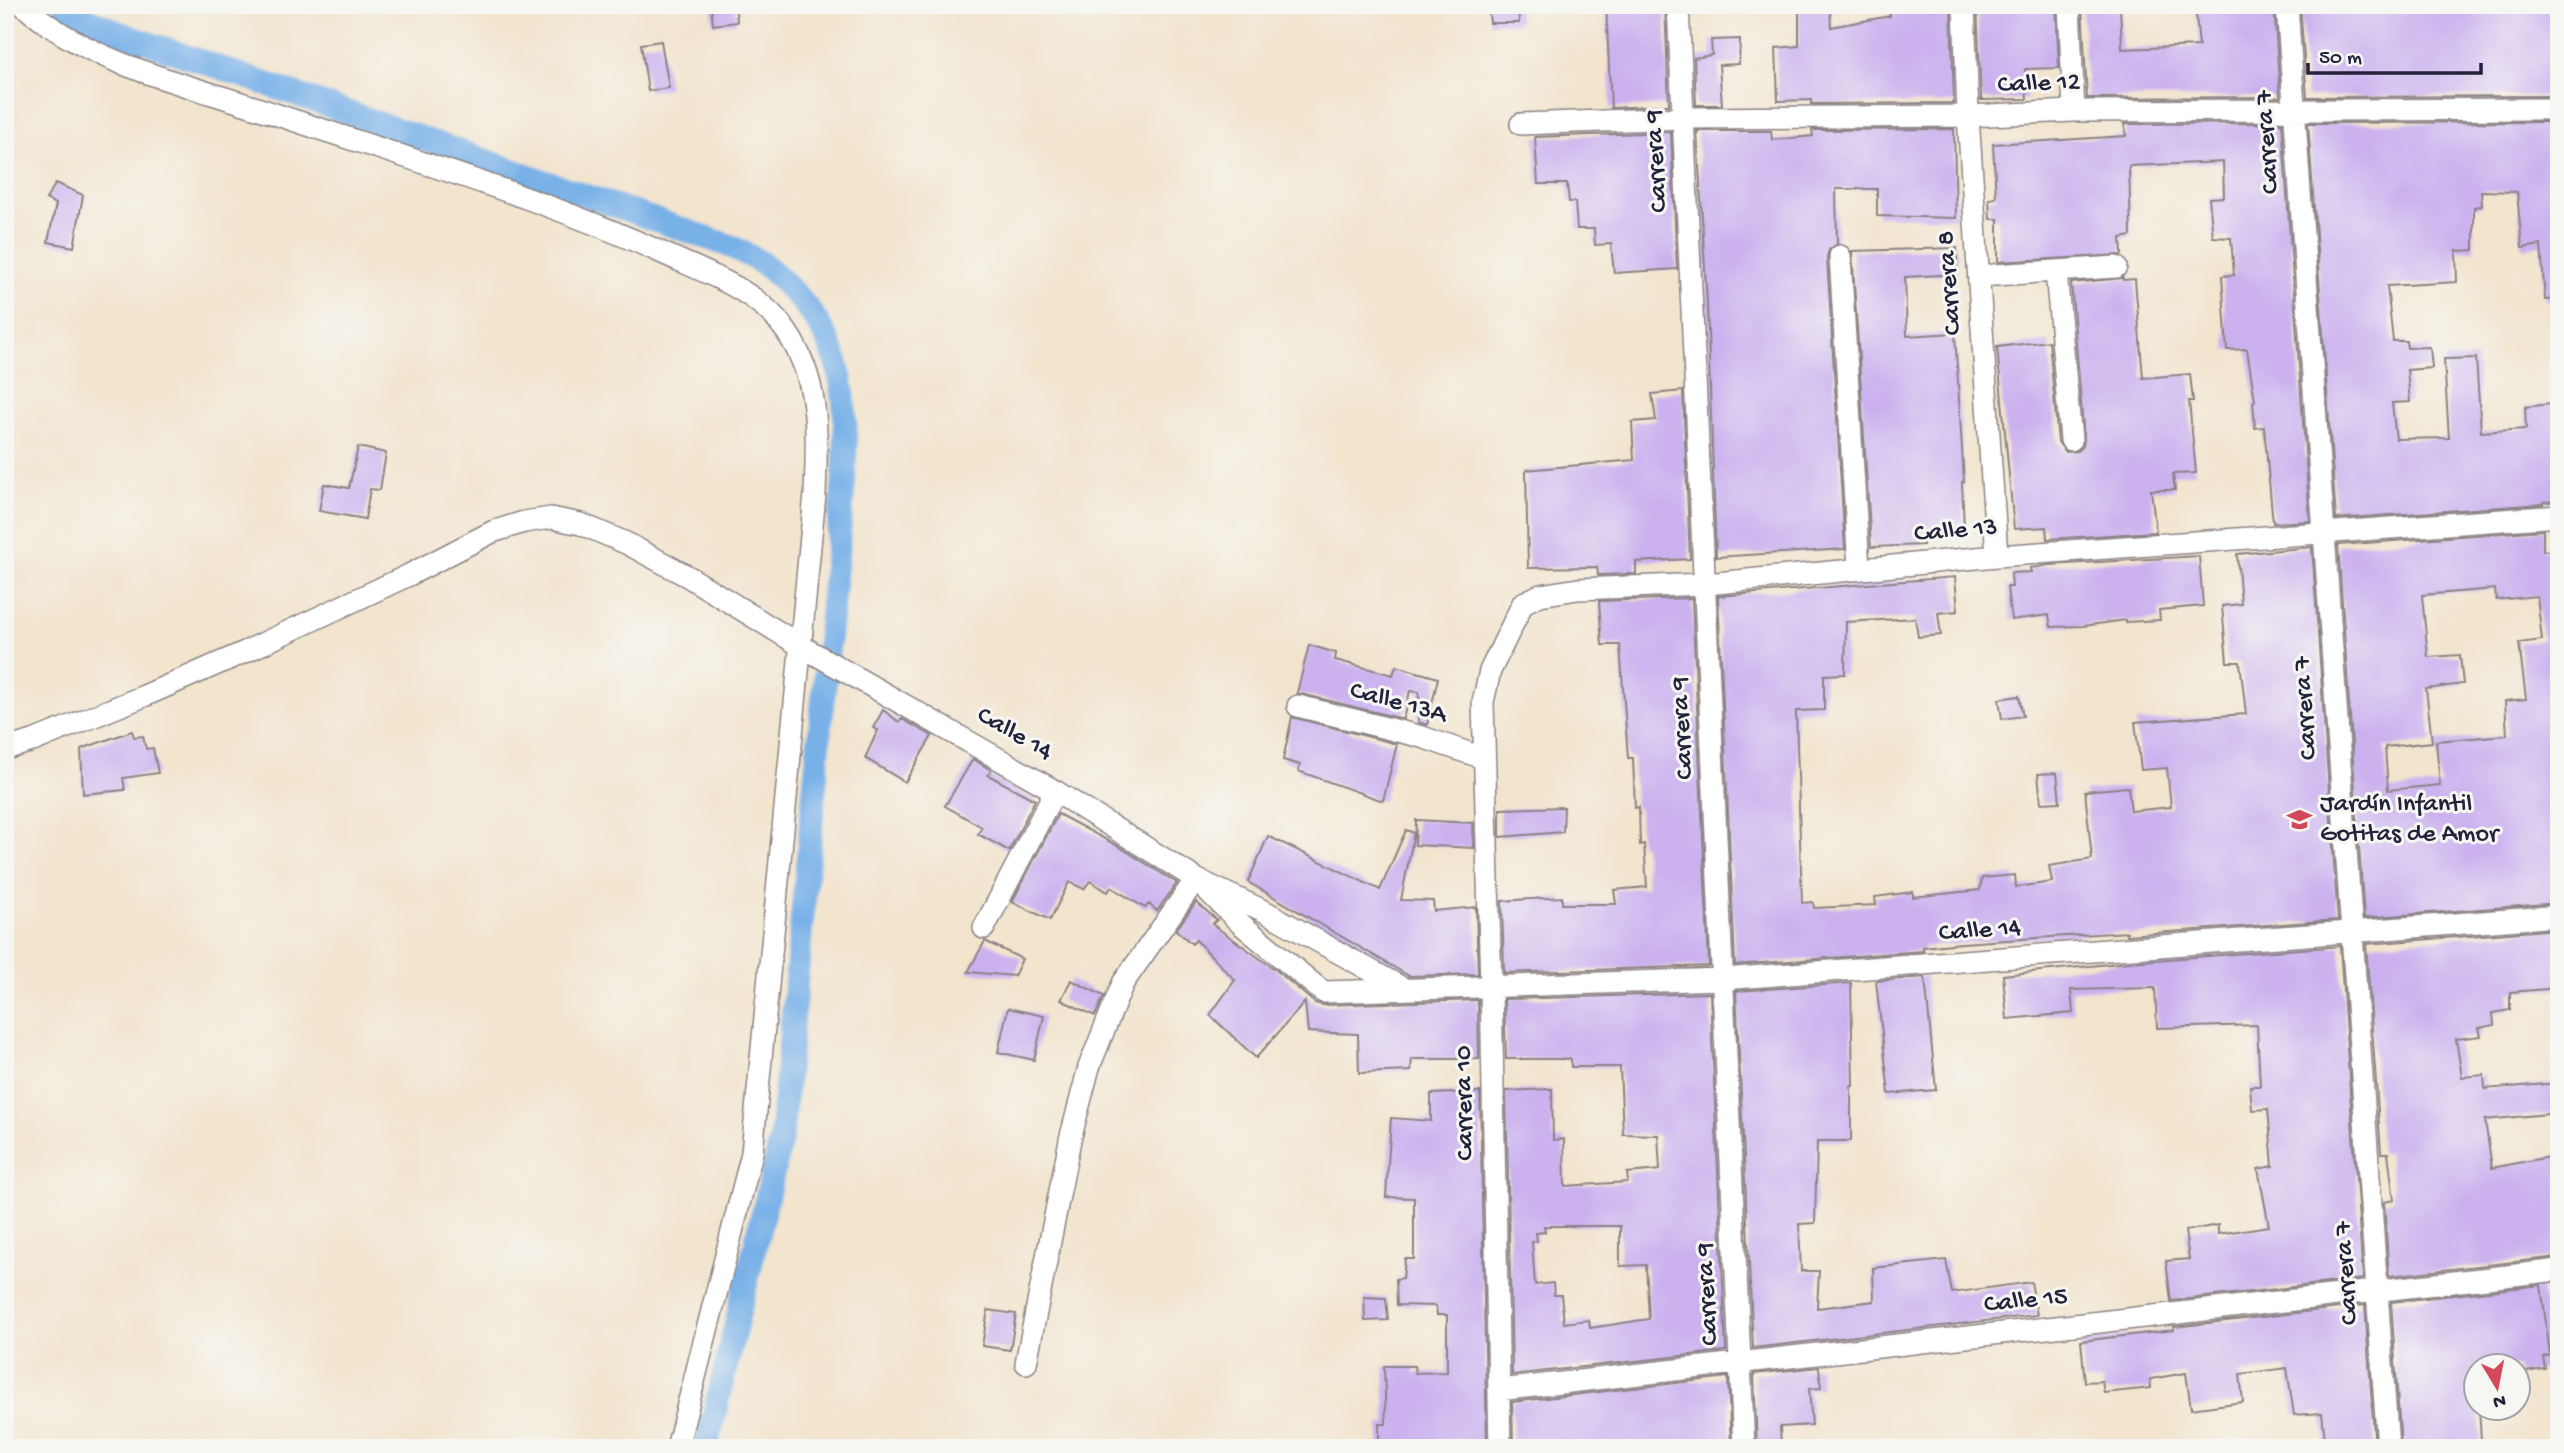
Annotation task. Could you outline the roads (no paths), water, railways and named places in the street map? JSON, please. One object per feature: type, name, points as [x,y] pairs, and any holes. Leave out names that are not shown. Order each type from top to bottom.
[{"type":"street","points":[[23,5],[41,21],[110,60],[517,193],[648,246],[722,280],[760,302],[786,330],[807,368],[817,433],[815,494],[752,1153],[677,1448]]},
{"type":"street","name":"Carrera 9","points":[[1678,5],[1744,1448]]},
{"type":"street","name":"Carrera 8","points":[[1965,5],[1968,116],[1997,556]]},
{"type":"street","points":[[2069,5],[2074,111]]},
{"type":"street","name":"Carrera 7","points":[[2287,5],[2388,1448]]},
{"type":"street","name":"Calle 12","points":[[1521,124],[1684,118],[1968,116],[2074,111],[2559,109]]},
{"type":"street","points":[[1840,257],[1858,568]]},
{"type":"street","points":[[1979,276],[2116,267]]},
{"type":"street","points":[[2056,271],[2071,440]]},
{"type":"street","name":"Calle 13","points":[[1483,758],[1483,702],[1488,681],[1523,603],[1540,595],[1578,589],[1706,584],[1997,556],[2559,516]]},
{"type":"street","name":"Calle 14","points":[[5,749],[33,741],[132,701],[247,651],[409,575],[492,531],[551,518],[582,524],[626,543],[689,577],[801,646],[1055,791],[1196,879],[1264,911],[1404,989]]},
{"type":"street","name":"Calle 13A","points":[[1298,706],[1422,737],[1483,758]]},
{"type":"street","name":"Carrera 10","points":[[1483,758],[1491,988],[1500,1448]]},
{"type":"street","points":[[984,928],[1055,791]]},
{"type":"street","points":[[1026,1363],[1070,1140],[1089,1068],[1124,984],[1196,879]]},
{"type":"street","name":"Calle 14","points":[[1196,879],[1241,924],[1323,992],[1723,979],[2559,916]]},
{"type":"street","name":"Calle 15","points":[[1499,1390],[2559,1270]]},
{"type":"waterway","points":[[65,5],[81,16],[117,32],[730,246],[774,272],[810,311],[834,355],[844,402],[844,480],[781,1139],[706,1448]]},
{"type":"place","name":"Jardín Infantil Gotitas de Amor","points":[[2300,820]]}]
